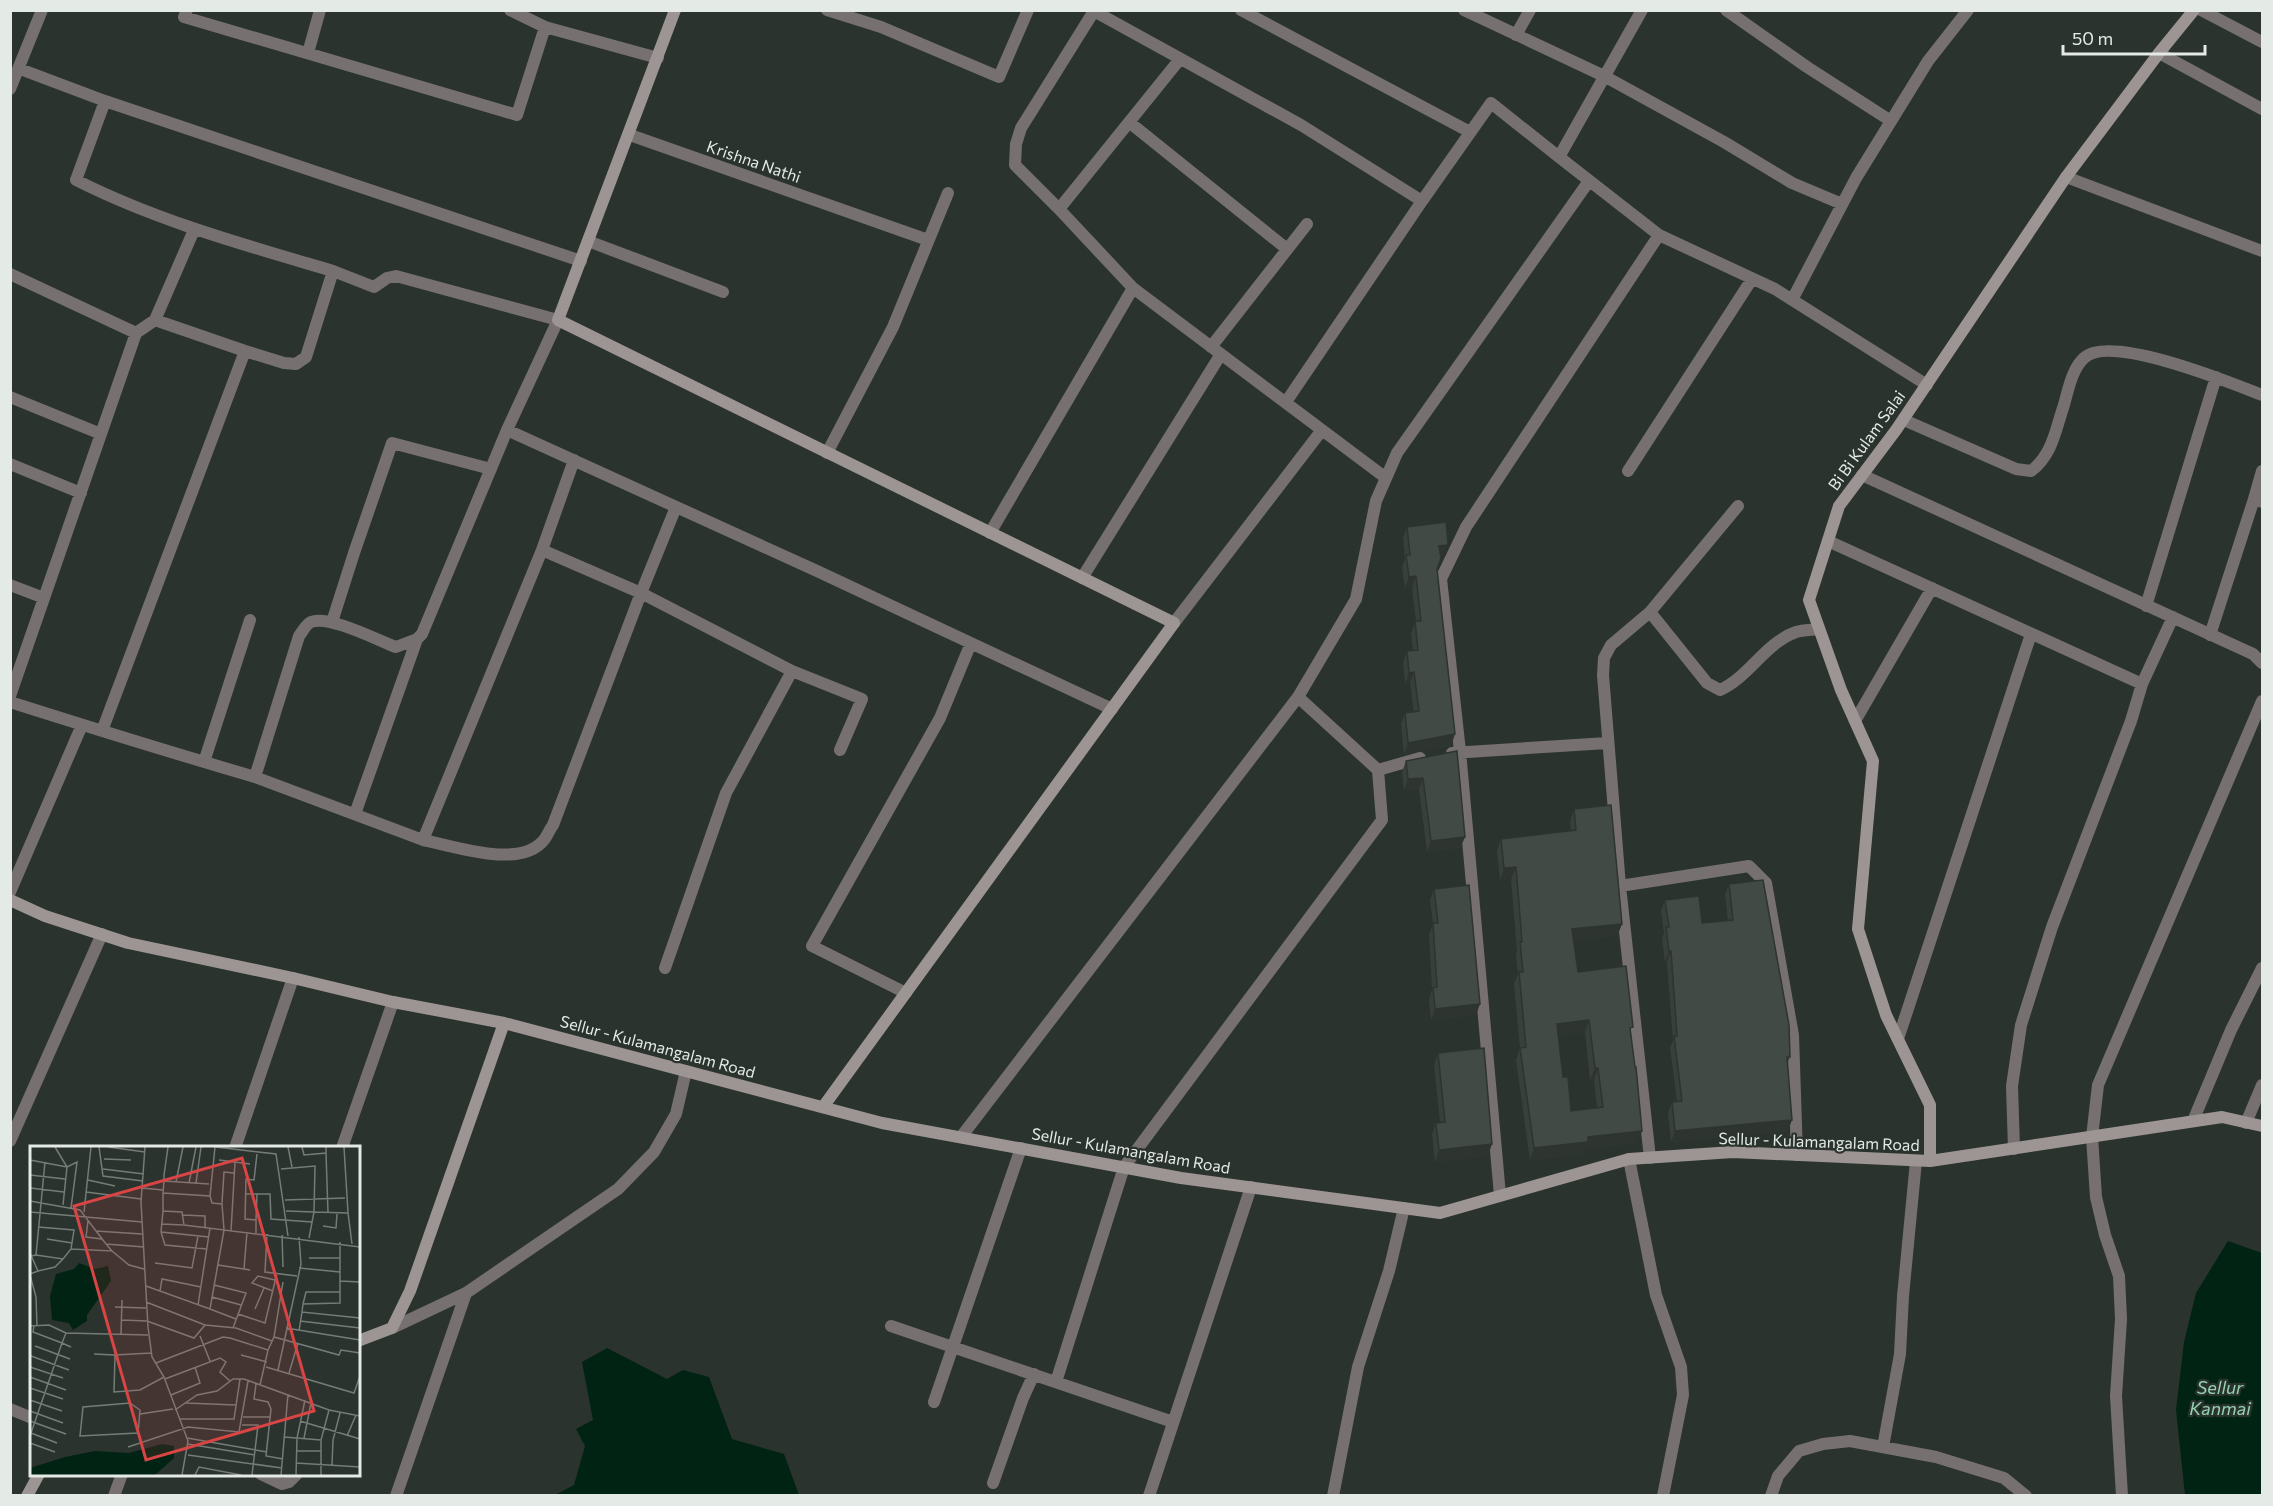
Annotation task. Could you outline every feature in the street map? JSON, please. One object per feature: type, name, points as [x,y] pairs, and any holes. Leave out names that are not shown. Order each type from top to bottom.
[{"type":"street","points":[[10,89],[42,10]]},
{"type":"street","points":[[187,10],[184,17],[517,115],[545,27]]},
{"type":"street","points":[[308,53],[320,10]]},
{"type":"street","points":[[510,10],[545,27],[657,58]]},
{"type":"street","points":[[255,777],[299,636],[308,623],[319,620],[332,622],[396,647],[417,639],[422,634],[507,430],[558,321],[630,135],[675,10]]},
{"type":"street","points":[[827,10],[882,27],[999,77],[1028,10]]},
{"type":"street","points":[[1241,10],[1470,132]]},
{"type":"street","points":[[1464,10],[1604,76],[1724,142],[1792,183],[1842,204]]},
{"type":"street","points":[[1516,35],[1530,10]]},
{"type":"street","points":[[1559,157],[1642,10]]},
{"type":"street","points":[[1726,10],[1807,67],[1891,121]]},
{"type":"street","points":[[1792,300],[1842,204],[1891,121],[1928,61],[1968,10]]},
{"type":"street","name":"Bi Bi Kulam Salai","points":[[1930,1161],[1930,1105],[1886,1015],[1858,929],[1874,761],[1841,690],[1809,600],[1839,506],[1904,420],[2066,177],[2194,10]]},
{"type":"street","points":[[2201,10],[2262,42]]},
{"type":"street","points":[[1386,478],[1132,288],[1015,165],[1016,144],[1021,128],[1093,11],[1301,125],[1422,201]]},
{"type":"street","points":[[2159,53],[2262,110]]},
{"type":"street","points":[[1059,209],[1180,59]]},
{"type":"street","points":[[20,69],[105,101],[580,261]]},
{"type":"street","points":[[105,101],[76,180],[106,195],[194,230],[333,271],[374,287],[387,278],[396,276],[558,321],[1174,623]]},
{"type":"street","points":[[1286,402],[1491,103],[1659,235],[1792,300],[1927,385]]},
{"type":"street","points":[[1129,122],[1287,249]]},
{"type":"street","name":"Krishna Nathi","points":[[630,135],[928,240]]},
{"type":"street","points":[[2066,177],[2262,251]]},
{"type":"street","points":[[961,1137],[1298,697],[1356,599],[1376,501],[1397,453],[1589,181]]},
{"type":"street","points":[[827,453],[893,327],[948,193]]},
{"type":"street","points":[[1082,578],[1216,350],[1306,224]]},
{"type":"street","points":[[10,696],[136,333],[155,320],[194,230]]},
{"type":"street","points":[[1500,1195],[1460,752],[1441,579],[1466,527],[1659,235]]},
{"type":"street","points":[[588,241],[723,292]]},
{"type":"street","points":[[155,320],[245,351],[284,363],[296,364],[306,357],[333,271]]},
{"type":"street","points":[[10,274],[136,333]]},
{"type":"street","points":[[1628,471],[1752,279]]},
{"type":"street","points":[[990,533],[1132,288]]},
{"type":"street","points":[[102,731],[245,351]]},
{"type":"street","points":[[1904,420],[2016,469],[2031,471],[2043,462],[2050,447],[2076,369],[2085,357],[2096,351],[2146,356],[2173,362],[2262,394]]},
{"type":"street","points":[[2146,606],[2216,377]]},
{"type":"street","points":[[10,397],[101,434]]},
{"type":"street","points":[[507,430],[1112,709]]},
{"type":"street","points":[[823,1107],[1174,623],[1322,430]]},
{"type":"street","points":[[332,622],[392,443],[491,469]]},
{"type":"street","points":[[423,840],[542,550],[574,460]]},
{"type":"street","points":[[10,464],[81,493]]},
{"type":"street","points":[[2210,634],[2258,501],[2262,471]]},
{"type":"street","points":[[1862,475],[2253,654],[2262,663]]},
{"type":"street","points":[[1650,1158],[1620,886],[1607,743],[1604,658],[1611,645],[1650,612],[1738,506]]},
{"type":"street","points":[[10,702],[255,777],[423,840],[506,856],[526,852],[542,843],[553,825],[640,593],[676,507]]},
{"type":"street","points":[[1828,541],[2142,684]]},
{"type":"street","points":[[542,550],[640,593],[792,671],[862,699],[840,750]]},
{"type":"street","points":[[10,585],[44,598]]},
{"type":"street","points":[[1855,721],[1932,588]]},
{"type":"street","points":[[1650,612],[1707,683],[1720,690],[1730,686],[1786,637],[1797,631],[1819,629]]},
{"type":"street","points":[[2014,1149],[2012,1086],[2021,1025],[2052,927],[2132,721],[2142,684],[2173,617]]},
{"type":"street","points":[[204,762],[250,620]]},
{"type":"street","points":[[1898,1039],[2031,634]]},
{"type":"street","points":[[355,814],[417,639]]},
{"type":"street","points":[[906,993],[812,946],[940,718],[971,643]]},
{"type":"street","points":[[665,968],[726,793],[792,671]]},
{"type":"street","points":[[1056,1382],[1124,1167],[1382,820],[1378,770],[1298,697]]},
{"type":"street","points":[[2122,1496],[2116,1396],[2121,1319],[2119,1276],[2105,1236],[2096,1197],[2092,1137],[2098,1085],[2262,701]]},
{"type":"street","points":[[10,892],[82,725]]},
{"type":"street","points":[[1378,770],[1407,761],[1460,752],[1607,743]]},
{"type":"street","points":[[1620,886],[1749,866],[1766,883],[1793,1035],[1797,1155]]},
{"type":"street","name":"Sellur - Kulamangalam Road","points":[[10,900],[45,916],[128,942],[393,1002],[504,1023],[882,1123],[1124,1167],[1440,1213],[1629,1159],[1733,1152],[1930,1161],[2222,1117],[2262,1126]]},
{"type":"street","points":[[10,1141],[102,934]]},
{"type":"street","points":[[2193,1121],[2231,1030],[2262,968]]},
{"type":"street","points":[[236,1146],[293,978]]},
{"type":"street","points":[[343,1146],[393,1002]]},
{"type":"street","points":[[392,1328],[410,1291],[504,1023]]},
{"type":"street","points":[[360,1340],[392,1328],[466,1293],[618,1189],[654,1152],[676,1114],[686,1071]]},
{"type":"street","points":[[2246,1123],[2262,1085]]},
{"type":"street","points":[[934,1402],[1021,1148]]},
{"type":"street","points":[[1629,1159],[1656,1295],[1681,1367],[1683,1395],[1663,1496]]},
{"type":"street","points":[[1883,1447],[1900,1354],[1903,1296],[1916,1161]]},
{"type":"street","points":[[1149,1496],[1251,1187]]},
{"type":"street","points":[[1333,1496],[1358,1367],[1389,1270],[1404,1208]]},
{"type":"street","points":[[396,1496],[466,1293]]},
{"type":"street","points":[[891,1326],[1173,1422]]},
{"type":"street","points":[[993,1483],[1023,1398],[1034,1374]]},
{"type":"street","points":[[10,1409],[30,1417]]},
{"type":"street","points":[[1771,1496],[1778,1476],[1799,1451],[1823,1444],[1850,1441],[1936,1457],[2004,1478],[2026,1496]]},
{"type":"street","points":[[27,1496],[38,1476]]},
{"type":"street","points":[[114,1496],[121,1476]]},
{"type":"street","points":[[265,1476],[282,1484],[289,1482],[295,1476]]},
{"type":"water","name":"Sellur Kanmai","points":[[2228,1241],[2262,1253],[2262,1495],[2185,1495],[2176,1410],[2184,1342],[2196,1293]]},
{"type":"water","points":[[607,1348],[667,1379],[683,1370],[709,1377],[732,1439],[784,1454],[799,1495],[555,1495],[574,1485],[585,1446],[576,1429],[593,1420],[582,1362]]},
{"type":"building","points":[[1446,522],[1448,543],[1439,546],[1441,558],[1437,569],[1455,734],[1408,743],[1405,713],[1419,711],[1414,672],[1409,673],[1407,651],[1418,650],[1415,621],[1421,621],[1416,576],[1409,577],[1406,555],[1410,555],[1407,527]]},
{"type":"building","points":[[1457,751],[1465,837],[1431,841],[1423,778],[1408,779],[1406,761]]},
{"type":"building","points":[[1611,805],[1622,924],[1572,929],[1578,972],[1626,966],[1633,1027],[1630,1028],[1642,1131],[1588,1137],[1588,1142],[1534,1148],[1520,1048],[1526,1047],[1519,972],[1523,972],[1516,867],[1504,868],[1501,839],[1576,830],[1574,809]],"holes":[[[1589,1020],[1595,1068],[1598,1068],[1603,1107],[1571,1111],[1568,1077],[1563,1077],[1557,1024]]]},
{"type":"building","points":[[1763,880],[1789,1025],[1790,1057],[1787,1057],[1792,1120],[1675,1131],[1672,1102],[1682,1101],[1674,1036],[1677,1036],[1665,900],[1699,896],[1702,923],[1733,920],[1729,884]]},
{"type":"building","points":[[1469,885],[1480,1004],[1435,1009],[1433,988],[1437,987],[1433,923],[1438,923],[1434,889]]},
{"type":"building","points":[[1484,1048],[1492,1144],[1439,1150],[1436,1123],[1445,1122],[1438,1053]]}]
